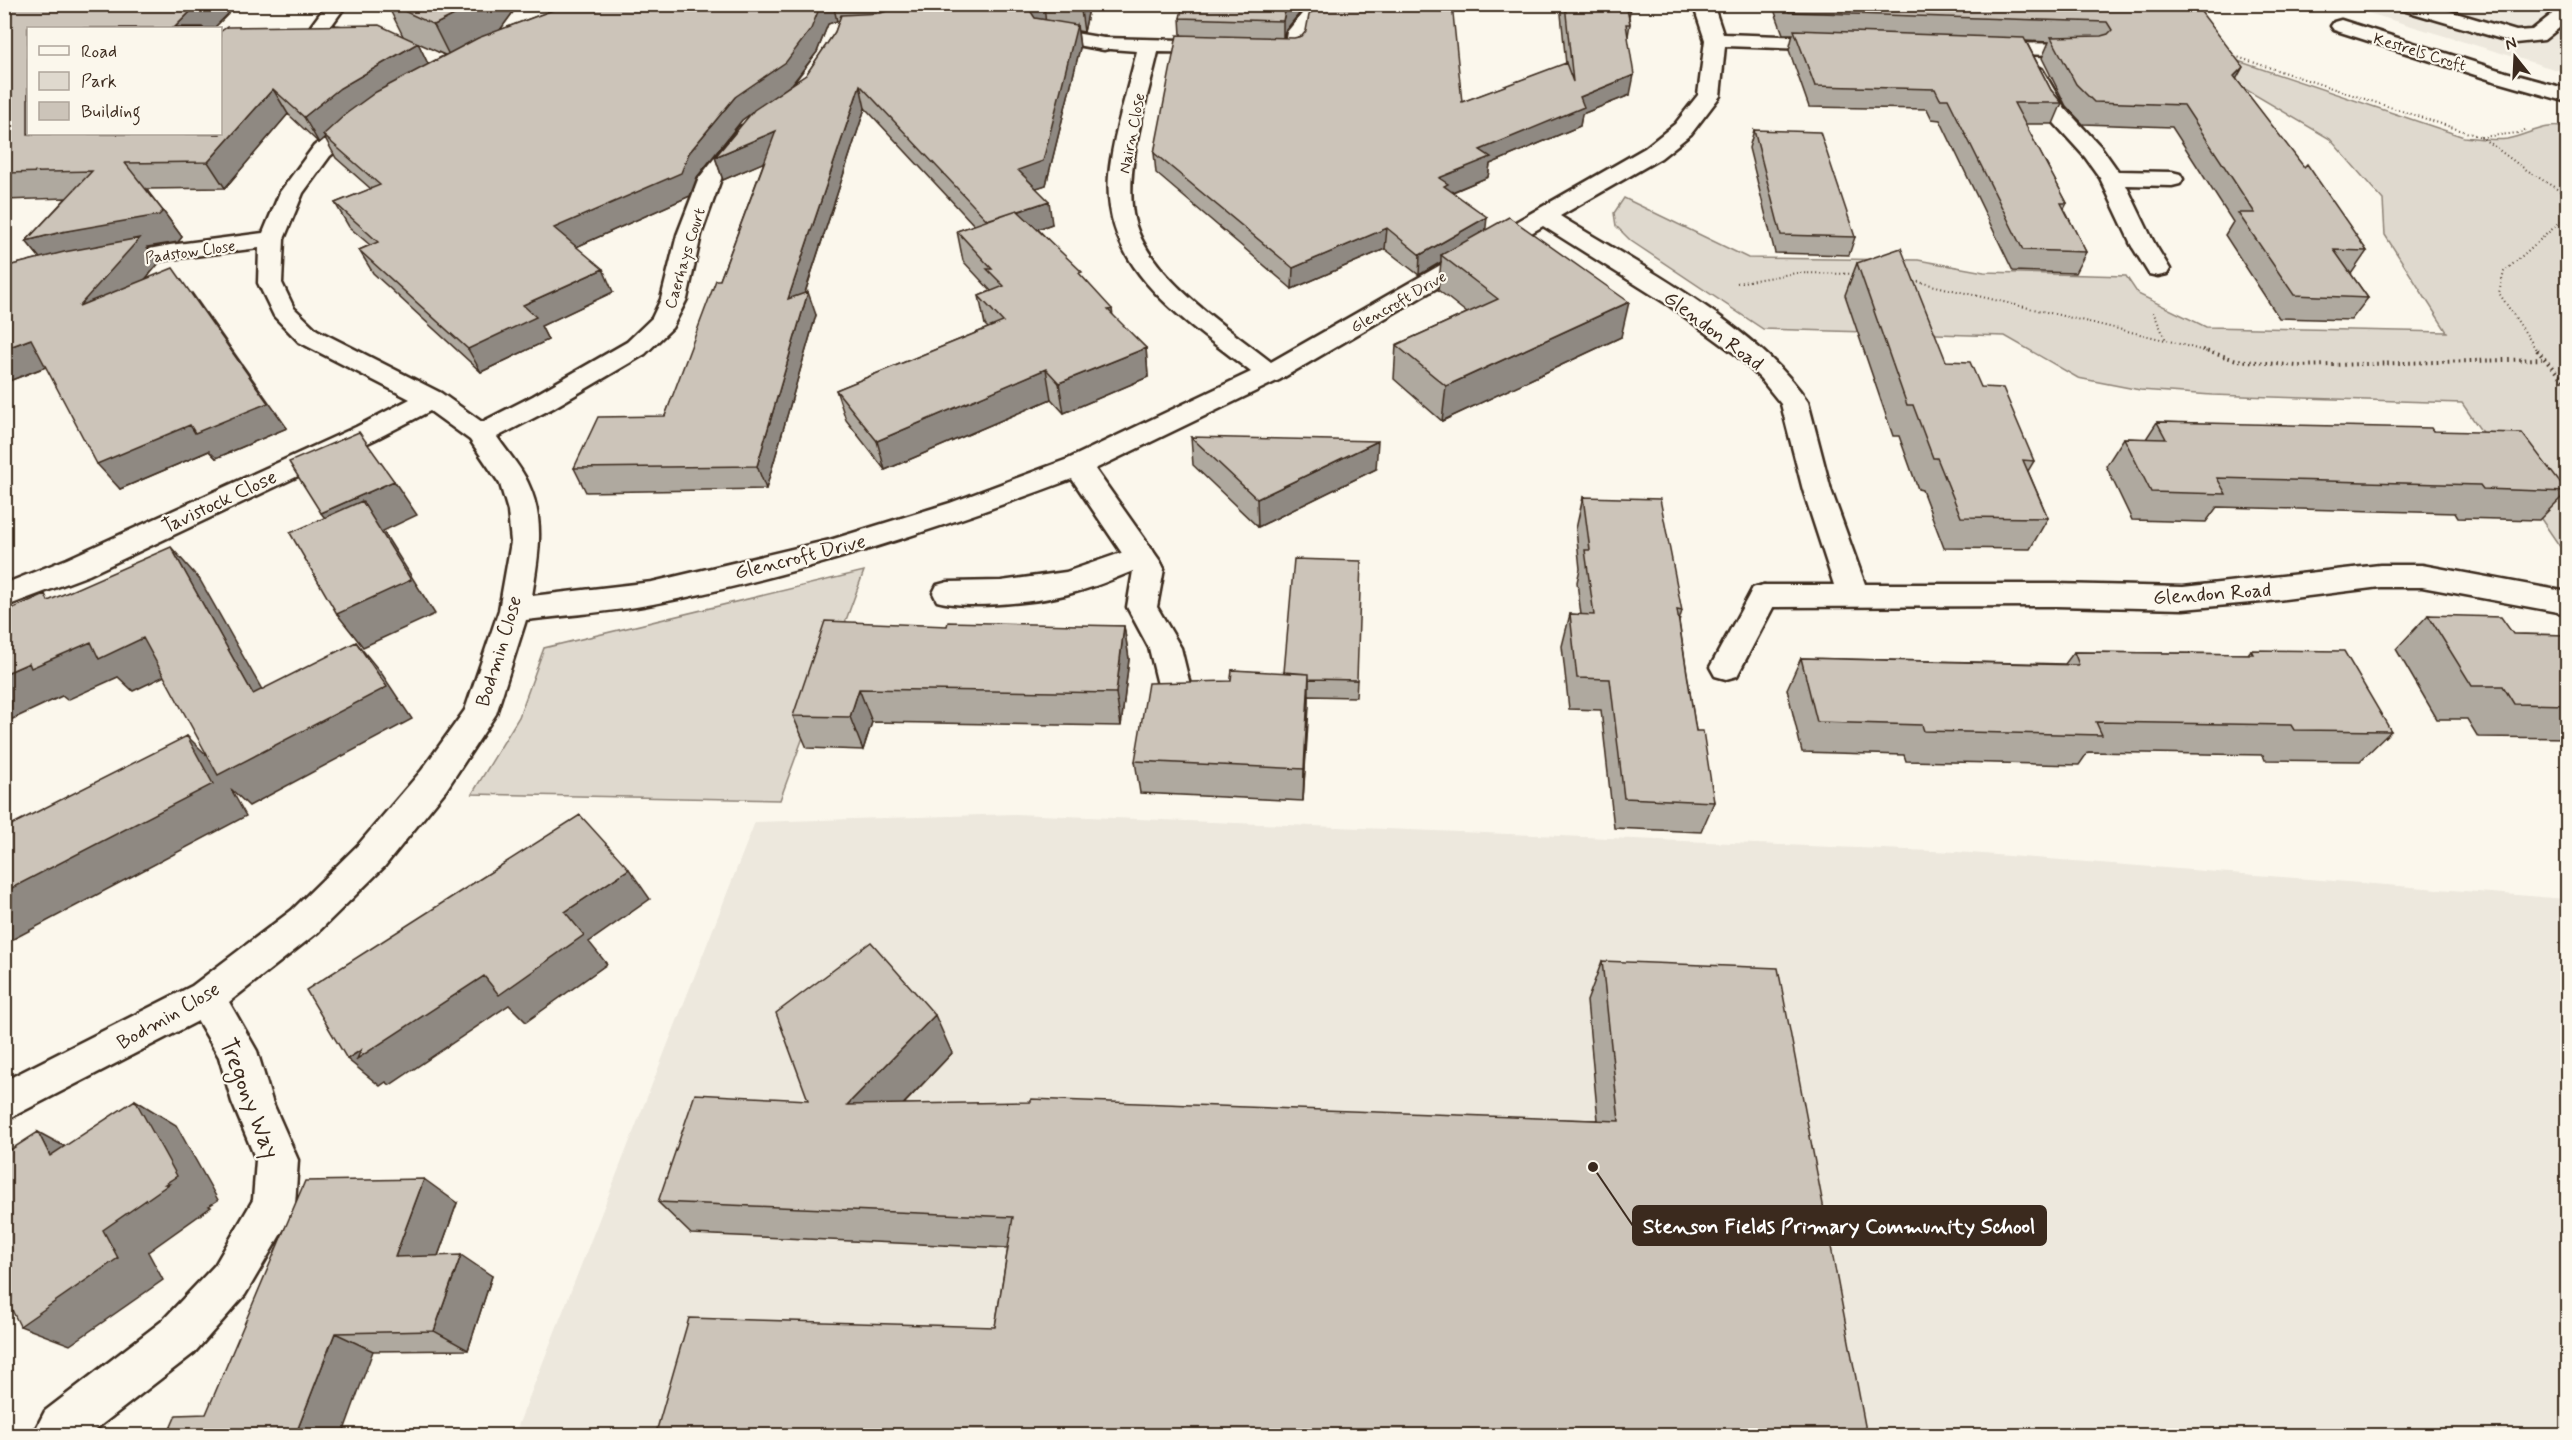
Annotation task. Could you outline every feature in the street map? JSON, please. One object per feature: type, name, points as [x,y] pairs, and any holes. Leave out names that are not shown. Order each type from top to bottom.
[{"type":"street","points":[[318,30],[337,4]]},
{"type":"street","points":[[1272,48],[1294,49],[1297,32],[1321,4]]},
{"type":"street","name":"Glencroft Drive","points":[[514,610],[652,593],[832,550],[960,510],[1078,466],[1270,374],[1653,153],[1683,129],[1709,96],[1715,40],[1703,4]]},
{"type":"street","points":[[2403,4],[2515,38],[2537,36],[2568,11]]},
{"type":"street","name":"Kestrels Croft","points":[[2341,26],[2568,96]]},
{"type":"street","points":[[297,32],[318,30],[342,35],[388,39],[461,64],[422,84]]},
{"type":"street","points":[[1046,34],[1104,44],[1238,47]]},
{"type":"street","points":[[1715,40],[1857,45]]},
{"type":"street","name":"Nairn Close","points":[[1149,45],[1121,167],[1121,215],[1136,253],[1172,296],[1270,374]]},
{"type":"street","points":[[1964,48],[2090,50]]},
{"type":"street","points":[[2024,50],[2055,110],[2093,153],[2111,178],[2142,243],[2158,269]]},
{"type":"street","name":"Bodmin Close","points":[[4,1102],[205,998],[305,921],[371,856],[434,780],[480,714],[514,610],[526,542],[523,511],[514,483],[480,434],[431,399],[308,336],[283,311],[270,283],[272,240],[292,192],[322,151],[365,116],[384,105]]},
{"type":"street","name":"Caerhays Court","points":[[480,434],[543,402],[636,348],[663,322],[674,299],[689,235],[710,178],[752,126],[761,120]]},
{"type":"street","points":[[2111,178],[2172,179]]},
{"type":"street","name":"Glendon Road","points":[[1545,217],[1679,301],[1743,347],[1769,372],[1794,402],[1817,490],[1854,597]]},
{"type":"street","name":"Padstow Close","points":[[93,266],[170,252],[272,240]]},
{"type":"street","name":"Tavistock Close","points":[[4,597],[78,567],[366,433],[431,399]]},
{"type":"street","points":[[1078,466],[1145,563],[1142,607],[1165,648],[1176,693]]},
{"type":"street","points":[[948,593],[1001,592],[1069,583],[1145,563]]},
{"type":"street","name":"Glendon Road","points":[[1726,667],[1764,596],[2056,595],[2183,598],[2262,591],[2380,576],[2422,576],[2568,603]]},
{"type":"street","name":"Tregony Way","points":[[55,1436],[61,1426],[178,1337],[230,1280],[274,1205],[278,1160],[252,1102],[237,1051],[205,998]]},
{"type":"path","points":[[2230,55],[2481,137],[2522,167],[2568,196]]},
{"type":"path","points":[[2481,137],[2518,133],[2533,126]]},
{"type":"path","points":[[2568,216],[2504,272],[2499,293],[2510,314],[2542,359],[2568,386]]},
{"type":"path","points":[[2142,243],[2122,254],[2166,340]]},
{"type":"path","points":[[1679,301],[1713,286],[1796,273],[1865,274]]},
{"type":"path","points":[[1899,278],[2166,340],[2237,360],[2297,366],[2542,359]]},
{"type":"shaded area","points":[[2342,5],[2567,5],[2567,73]]},
{"type":"shaded area","points":[[1015,814],[1957,852],[2567,899],[2567,1435],[514,1436],[755,822]]},
{"type":"green space","points":[[2232,59],[2464,137],[2502,140],[2544,128],[2567,128],[2567,557],[2462,403],[2212,395],[2140,390],[2078,378],[2005,336],[1763,329],[1631,241],[1616,226],[1614,213],[1624,198],[1748,258],[1918,260],[1984,272],[2126,276],[2138,294],[2206,327],[2447,332],[2385,235],[2383,200],[2330,139],[2216,72]]},
{"type":"green space","points":[[864,571],[780,800],[472,794],[519,717],[544,648]]},
{"type":"building","points":[[4,4],[198,4],[175,27],[27,27],[27,135],[222,135],[222,31],[227,27],[379,25],[418,43],[340,88],[304,117],[273,89],[208,162],[125,163],[163,211],[159,215],[61,232],[26,241],[92,171],[4,173]]},
{"type":"building","points":[[389,4],[476,4],[434,25]]},
{"type":"building","points":[[569,4],[821,4],[811,29],[786,62],[735,97],[689,153],[681,173],[554,228],[603,269],[523,305],[536,317],[468,349],[359,250],[378,242],[335,203],[380,185],[323,135],[347,113],[376,92],[478,38]]},
{"type":"building","points":[[907,4],[1040,4],[1035,6],[1031,12],[1035,18],[1077,25],[1043,161],[1018,170],[1049,201],[987,220],[860,85],[788,299],[808,292],[757,466],[574,468],[598,417],[665,416],[716,280],[720,280],[776,131],[715,157],[754,110],[806,75],[835,32],[841,15],[881,13]]},
{"type":"building","points":[[1049,4],[1083,4],[1081,10]]},
{"type":"building","points":[[1183,4],[1291,4],[1285,11],[1283,21],[1180,18]]},
{"type":"building","points":[[1318,4],[1452,4],[1462,102],[1566,63],[1573,82],[1565,4],[1626,4],[1630,24],[1626,24],[1634,75],[1580,97],[1584,107],[1480,150],[1491,157],[1439,178],[1448,184],[1444,186],[1487,217],[1420,255],[1387,228],[1293,268],[1154,153],[1177,35],[1294,38],[1302,36],[1306,31],[1309,15]]},
{"type":"building","points":[[1786,4],[2087,4],[2091,11],[2098,4],[2195,4],[2243,67],[2234,76],[2304,167],[2307,164],[2367,251],[2334,250],[2368,298],[2294,295],[2238,213],[2255,213],[2184,105],[2094,102],[2076,84],[2051,37],[2101,36],[2112,30],[2107,22],[1789,12]]},
{"type":"building","points":[[1794,30],[2024,38],[2051,90],[2062,103],[2014,103],[2067,203],[2061,203],[2086,252],[2023,250],[1948,99],[1940,99],[1935,89],[1815,86]]},
{"type":"building","points":[[1754,130],[1820,132],[1855,237],[1781,235]]},
{"type":"building","points":[[1017,210],[1082,272],[1079,273],[1112,309],[1108,310],[1146,348],[1059,383],[1046,369],[877,441],[836,390],[1003,322],[979,296],[1004,286],[987,269],[992,269],[957,231]]},
{"type":"building","points":[[1509,217],[1629,302],[1446,386],[1396,345],[1498,299],[1441,255]]},
{"type":"building","points":[[140,238],[79,306],[173,268],[268,403],[195,433],[190,425],[97,464],[31,339],[4,349],[4,267],[64,252]]},
{"type":"building","points":[[1901,248],[1946,361],[1970,362],[1981,387],[2003,388],[2034,461],[2023,460],[2048,518],[1961,517],[1937,458],[1933,458],[1913,405],[1907,405],[1857,263]]},
{"type":"building","points":[[2157,422],[2431,428],[2433,431],[2522,433],[2567,492],[2483,489],[2480,485],[2217,478],[2226,494],[2151,492],[2124,438],[2166,439]]},
{"type":"building","points":[[359,432],[394,481],[321,513],[289,462]]},
{"type":"building","points":[[1191,437],[1378,441],[1257,499]]},
{"type":"building","points":[[1583,497],[1660,499],[1682,611],[1677,610],[1696,731],[1703,731],[1714,802],[1624,798],[1610,679],[1577,678],[1570,614],[1594,615],[1585,550],[1590,550]]},
{"type":"building","points":[[362,501],[411,580],[337,614],[290,533]]},
{"type":"building","points":[[171,547],[253,694],[356,642],[387,687],[218,775],[143,638],[99,659],[91,642],[31,668],[29,663],[4,674],[4,612],[45,594],[48,601]]},
{"type":"building","points":[[1294,559],[1361,561],[1357,680],[1309,679],[1309,674],[1284,672]]},
{"type":"building","points":[[2428,615],[2501,617],[2513,634],[2568,635],[2568,705],[2514,704],[2503,686],[2472,686]]},
{"type":"building","points":[[825,621],[947,626],[948,622],[1124,626],[1116,693],[859,689],[850,717],[793,716]]},
{"type":"building","points":[[2251,650],[2344,651],[2391,731],[2294,730],[2291,725],[2096,722],[2102,735],[1924,731],[1922,725],[1817,722],[1801,658],[2079,665],[2074,652],[2253,654]]},
{"type":"building","points":[[1232,670],[1309,674],[1304,769],[1135,761],[1148,683],[1231,681]]},
{"type":"building","points":[[187,736],[213,784],[4,892],[4,832],[10,829],[9,826]]},
{"type":"building","points":[[580,815],[629,869],[565,912],[584,935],[499,995],[484,976],[357,1059],[361,1050],[347,1059],[306,990]]},
{"type":"building","points":[[871,942],[935,1015],[847,1105],[1031,1102],[1031,1099],[1619,1121],[1602,961],[1778,968],[1867,1436],[655,1436],[689,1318],[995,1327],[1013,1217],[658,1202],[695,1094],[808,1100],[776,1013]]},
{"type":"building","points":[[135,1100],[177,1176],[103,1230],[118,1258],[20,1326],[4,1294],[4,1154],[38,1132],[50,1156]]},
{"type":"building","points":[[424,1179],[395,1257],[461,1255],[434,1331],[335,1333],[295,1436],[167,1436],[176,1415],[206,1414],[305,1181]]},
{"type":"place","name":"Stenson Fields Primary Community School","points":[[1593,1167]]}]
